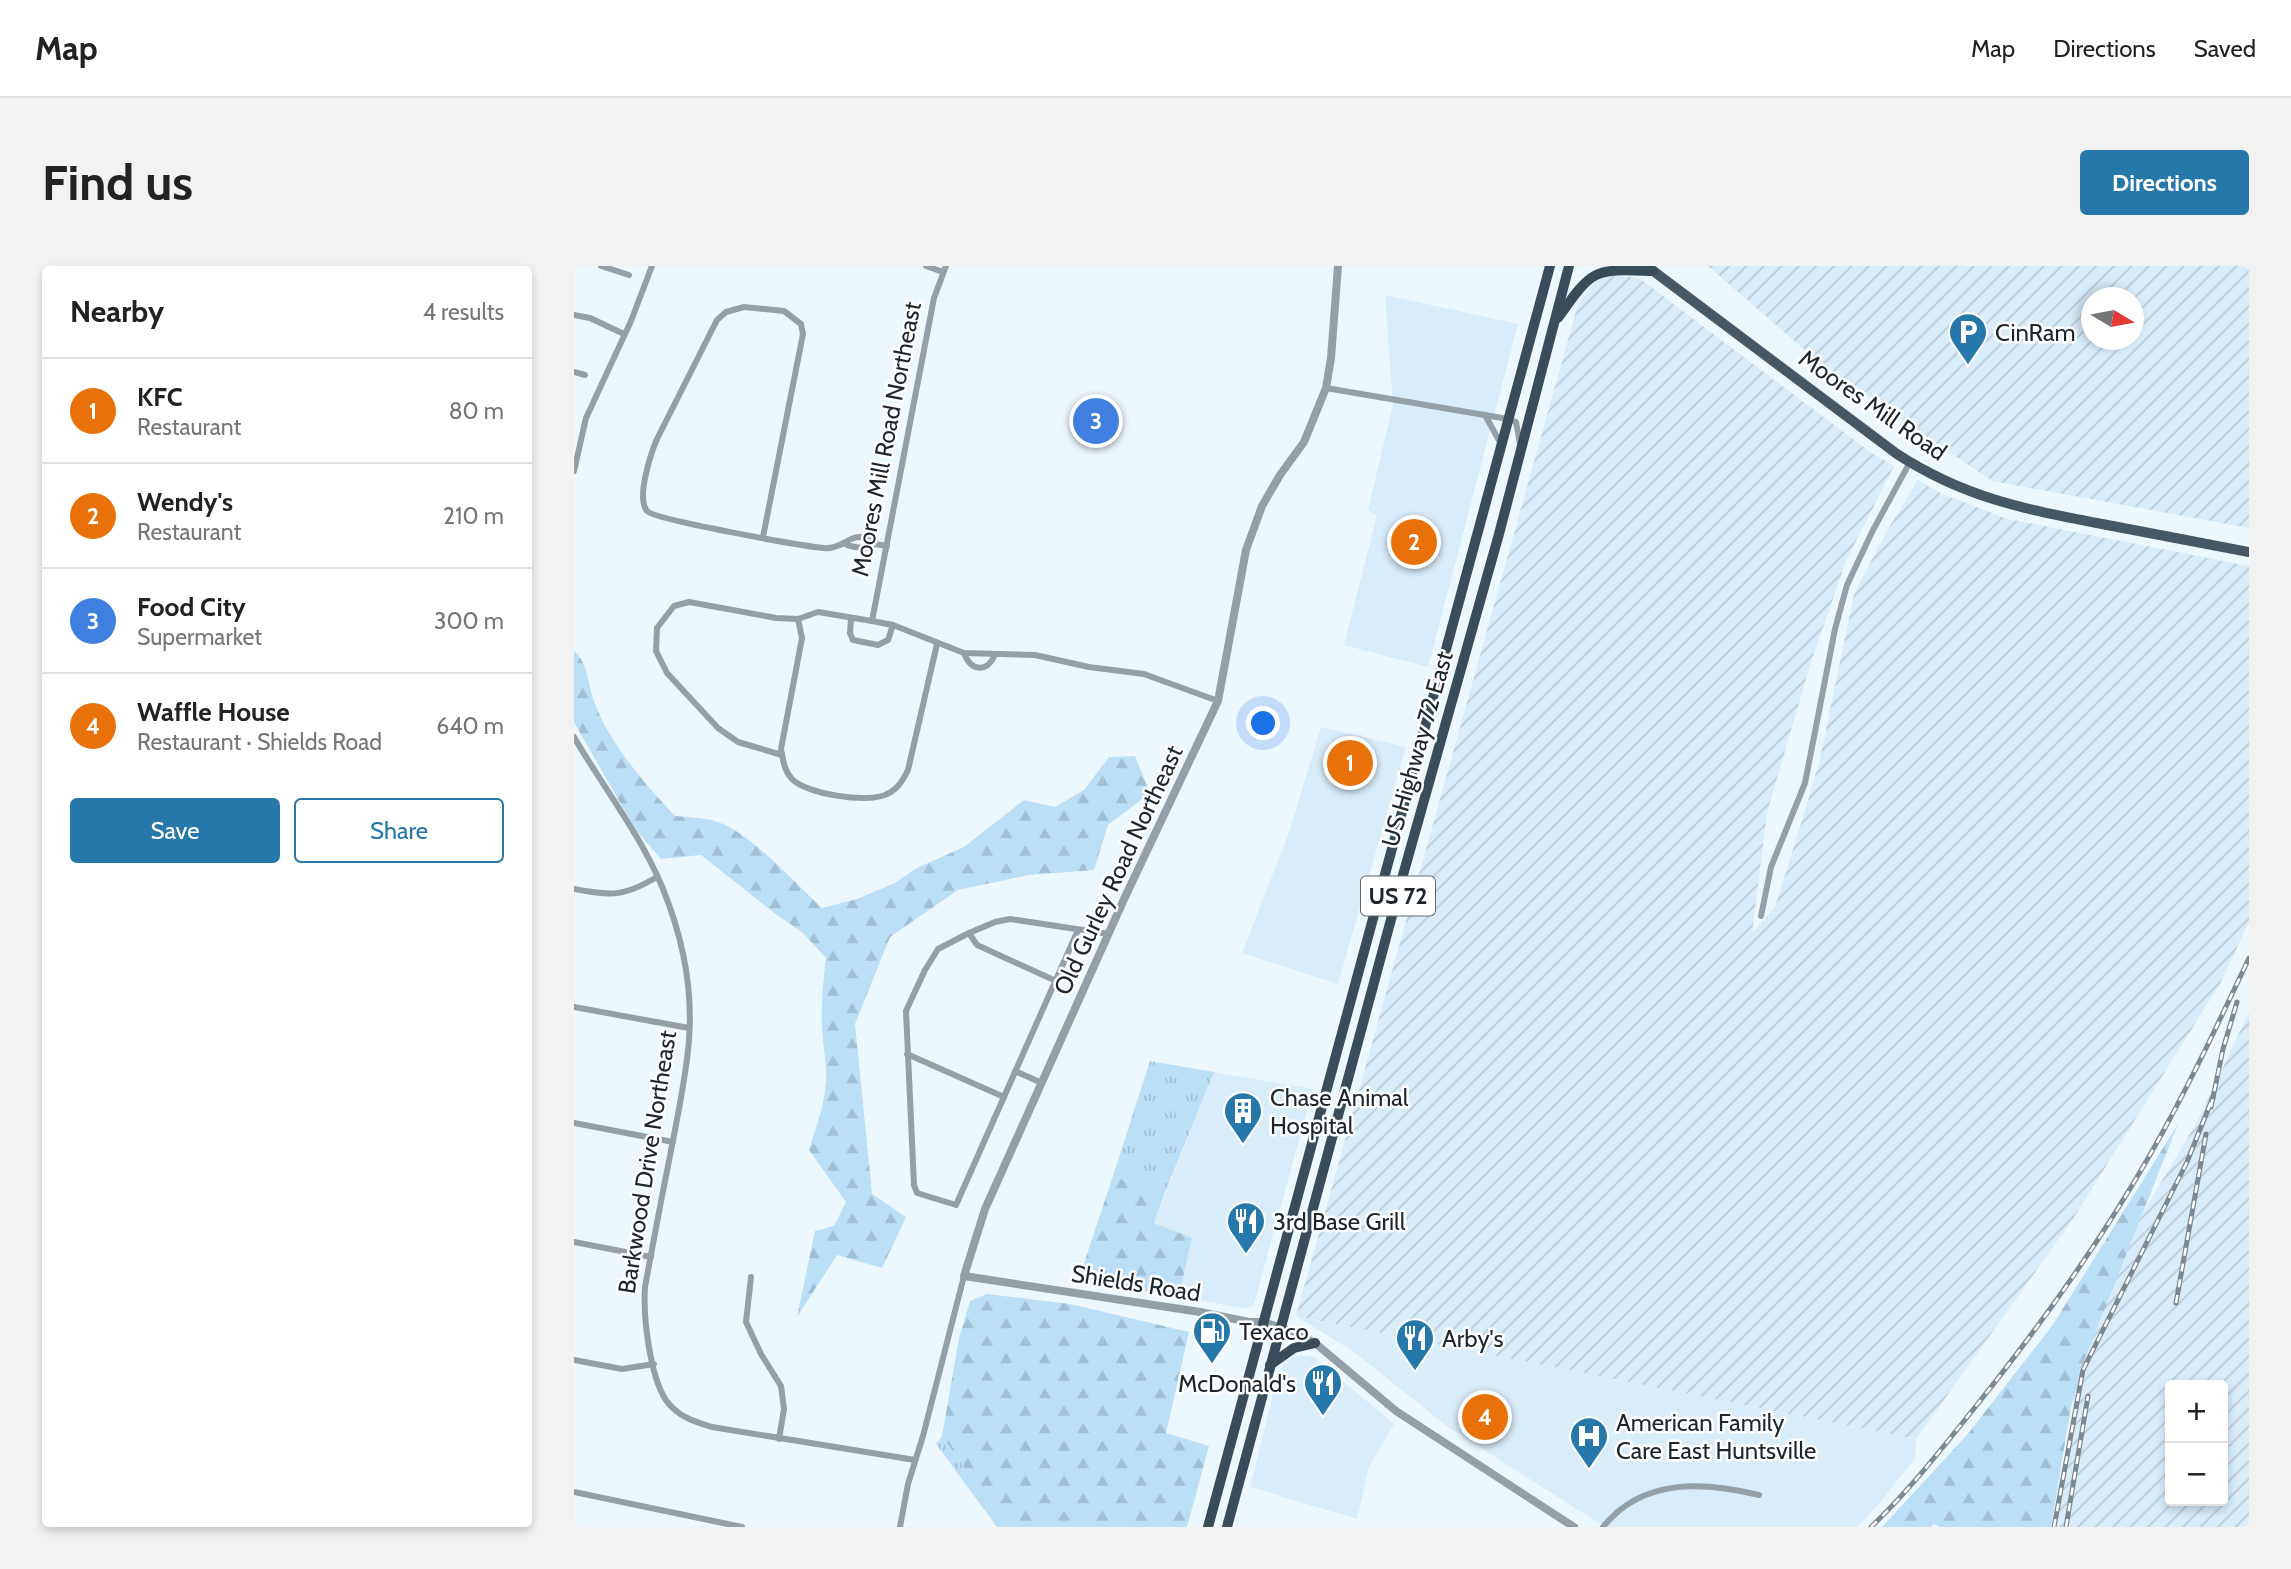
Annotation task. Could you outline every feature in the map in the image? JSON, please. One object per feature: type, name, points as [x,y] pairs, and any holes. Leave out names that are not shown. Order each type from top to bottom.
[{"type":"highway","name":"US Highway 72 East","points":[[1209,1527],[1550,266]]},
{"type":"highway","name":"US Highway 72 East","points":[[1227,1527],[1403,875],[1499,534],[1569,266]]},
{"type":"highway","points":[[1554,323],[1590,276],[1617,270],[1653,270]]},
{"type":"highway","points":[[1270,1365],[1294,1348],[1315,1343]]},
{"type":"main road","name":"Moores Mill Road","points":[[1653,270],[1910,462],[1957,487],[2012,506],[2249,552]]},
{"type":"street","points":[[601,266],[629,275]]},
{"type":"street","points":[[574,471],[582,430],[652,266]]},
{"type":"street","points":[[926,266],[944,269]]},
{"type":"street","name":"Old Gurley Road Northeast","points":[[900,1527],[964,1276],[985,1209],[1218,701],[1246,550],[1262,506],[1304,442],[1326,388],[1338,266]]},
{"type":"street","name":"Moores Mill Road Northeast","points":[[872,621],[934,298],[944,269]]},
{"type":"street","points":[[763,537],[803,334],[800,324],[784,312],[736,307],[717,320],[650,453],[643,501],[648,513],[657,517],[763,537],[824,548],[844,543],[853,537],[870,537],[876,544],[887,546]]},
{"type":"street","points":[[574,314],[590,318],[624,334]]},
{"type":"street","points":[[574,372],[585,375]]},
{"type":"street","points":[[1326,388],[1508,419],[1516,422],[1520,448]]},
{"type":"street","points":[[1485,415],[1502,446]]},
{"type":"street","points":[[574,427],[582,430]]},
{"type":"street","points":[[1761,916],[1770,867],[1805,783],[1847,585],[1910,462]]},
{"type":"street","points":[[782,755],[738,742],[704,715],[667,673],[656,651],[657,628],[674,606],[690,602],[776,618],[798,618],[818,612],[872,621],[893,625],[964,653],[1035,655],[1089,667],[1144,674],[1218,701]]},
{"type":"street","points":[[798,618],[802,638],[781,749],[784,766],[792,780],[807,788],[856,798],[886,795],[901,784],[908,770],[937,644]]},
{"type":"street","points":[[851,618],[850,633],[853,640],[878,645],[888,640],[893,625]]},
{"type":"street","points":[[964,653],[967,662],[974,667],[991,664],[995,654]]},
{"type":"street","name":"Barkwood Drive Northeast","points":[[574,737],[642,846],[657,877],[676,927],[685,967],[689,1028],[683,1086],[644,1306],[645,1325],[661,1392],[668,1404],[680,1414],[712,1427],[915,1460]]},
{"type":"street","points":[[574,889],[609,895],[639,888],[657,877]]},
{"type":"street","points":[[1078,930],[956,1205],[917,1193],[914,1185],[906,1011],[938,949],[995,922],[1010,919],[1109,934]]},
{"type":"street","points":[[969,933],[977,945],[1056,981]]},
{"type":"street","points":[[574,1007],[689,1028]]},
{"type":"street","points":[[907,1054],[1004,1097]]},
{"type":"street","points":[[1015,1072],[1042,1083]]},
{"type":"street","points":[[574,1124],[673,1142]]},
{"type":"street","points":[[574,1242],[651,1257]]},
{"type":"street","name":"Shields Road","points":[[964,1276],[1263,1322],[1282,1328],[1315,1343],[1396,1411],[1574,1527]]},
{"type":"street","points":[[751,1277],[747,1322],[761,1354],[781,1386],[784,1409],[779,1439]]},
{"type":"street","points":[[574,1360],[631,1369],[654,1364]]},
{"type":"street","points":[[1603,1527],[1636,1500],[1668,1488],[1707,1485],[1759,1495]]},
{"type":"street","points":[[574,1492],[742,1527]]},
{"type":"shaded area","points":[[1708,266],[2249,266],[2249,528],[1992,481],[1823,366]]},
{"type":"shaded area","points":[[1601,274],[1639,278],[1870,452],[1894,466],[1846,561],[1810,665],[1767,813],[1752,933],[1775,907],[1807,804],[1820,759],[1854,594],[1888,529],[1918,480],[1942,494],[2008,519],[2249,566],[2249,922],[2221,982],[2073,1219],[1916,1439],[1296,1316],[1578,304]]},
{"type":"shaded area","points":[[1385,295],[1518,324],[1428,667],[1344,645],[1377,516],[1368,510],[1393,405]]},
{"type":"shaded area","points":[[1321,727],[1406,747],[1338,984],[1242,953],[1290,830]]},
{"type":"shaded area","points":[[2249,1012],[2249,1527],[2055,1527],[2077,1402],[2028,1393],[2094,1295],[2197,1122]]},
{"type":"shaded area","points":[[1214,1072],[1313,1089],[1254,1304],[1246,1309],[1179,1296],[1192,1238],[1154,1223]]},
{"type":"shaded area","points":[[1296,1316],[1916,1439],[1915,1458],[1857,1527],[1605,1527],[1448,1427],[1354,1352]]},
{"type":"shaded area","points":[[1301,1355],[1314,1357],[1394,1424],[1369,1467],[1357,1519],[1250,1487],[1279,1371],[1289,1359]]},
{"type":"green space","points":[[574,651],[585,667],[594,701],[618,747],[675,816],[712,820],[735,831],[762,850],[822,908],[857,899],[895,883],[917,868],[964,847],[1024,800],[1055,807],[1084,790],[1109,757],[1135,756],[1150,793],[1108,825],[1094,870],[1029,875],[958,890],[890,937],[855,1024],[872,1194],[906,1217],[882,1268],[837,1255],[797,1317],[815,1231],[834,1226],[846,1202],[809,1150],[822,1108],[826,1082],[822,993],[826,958],[803,933],[701,855],[661,859],[635,829],[574,722]]},
{"type":"green space","points":[[1150,1061],[1214,1072],[1164,1195],[1113,1176]]},
{"type":"green space","points":[[2178,1124],[2086,1356],[2071,1407],[2051,1527],[1940,1527],[1934,1524],[1931,1527],[1882,1527],[1967,1435],[2052,1326]]},
{"type":"green space","points":[[1113,1176],[1164,1195],[1154,1223],[1192,1238],[1179,1296],[1078,1281]]},
{"type":"green space","points":[[987,1294],[1070,1304],[1189,1332],[1166,1433],[1209,1446],[1187,1527],[1007,1527],[942,1436],[959,1338],[970,1301]]},
{"type":"green space","points":[[942,1436],[1007,1527],[997,1527],[936,1444]]},
{"type":"railway","points":[[1871,1527],[1912,1484],[1976,1406],[2046,1315],[2090,1252],[2164,1129],[2249,958]]},
{"type":"railway","points":[[2211,1107],[2223,1049],[2237,1002]]},
{"type":"railway","points":[[2054,1527],[2083,1370],[2187,1162],[2213,1097]]},
{"type":"railway","points":[[2176,1303],[2206,1134]]},
{"type":"railway","points":[[2066,1527],[2088,1396]]},
{"type":"place","name":"CinRam","points":[[1968,366]]},
{"type":"place","name":"Food City","points":[[1096,421]]},
{"type":"place","name":"Wendy's","points":[[1414,542]]},
{"type":"place","name":"KFC","points":[[1350,763]]},
{"type":"place","name":"Chase Animal Hospital","points":[[1243,1145]]},
{"type":"place","name":"3rd Base Grill","points":[[1246,1255]]},
{"type":"place","name":"Texaco","points":[[1212,1365]]},
{"type":"place","name":"Arby's","points":[[1415,1372]]},
{"type":"place","name":"McDonald's","points":[[1323,1417]]},
{"type":"place","name":"Waffle House","points":[[1485,1417]]},
{"type":"place","name":"American Family Care East Huntsville","points":[[1589,1470]]}]
